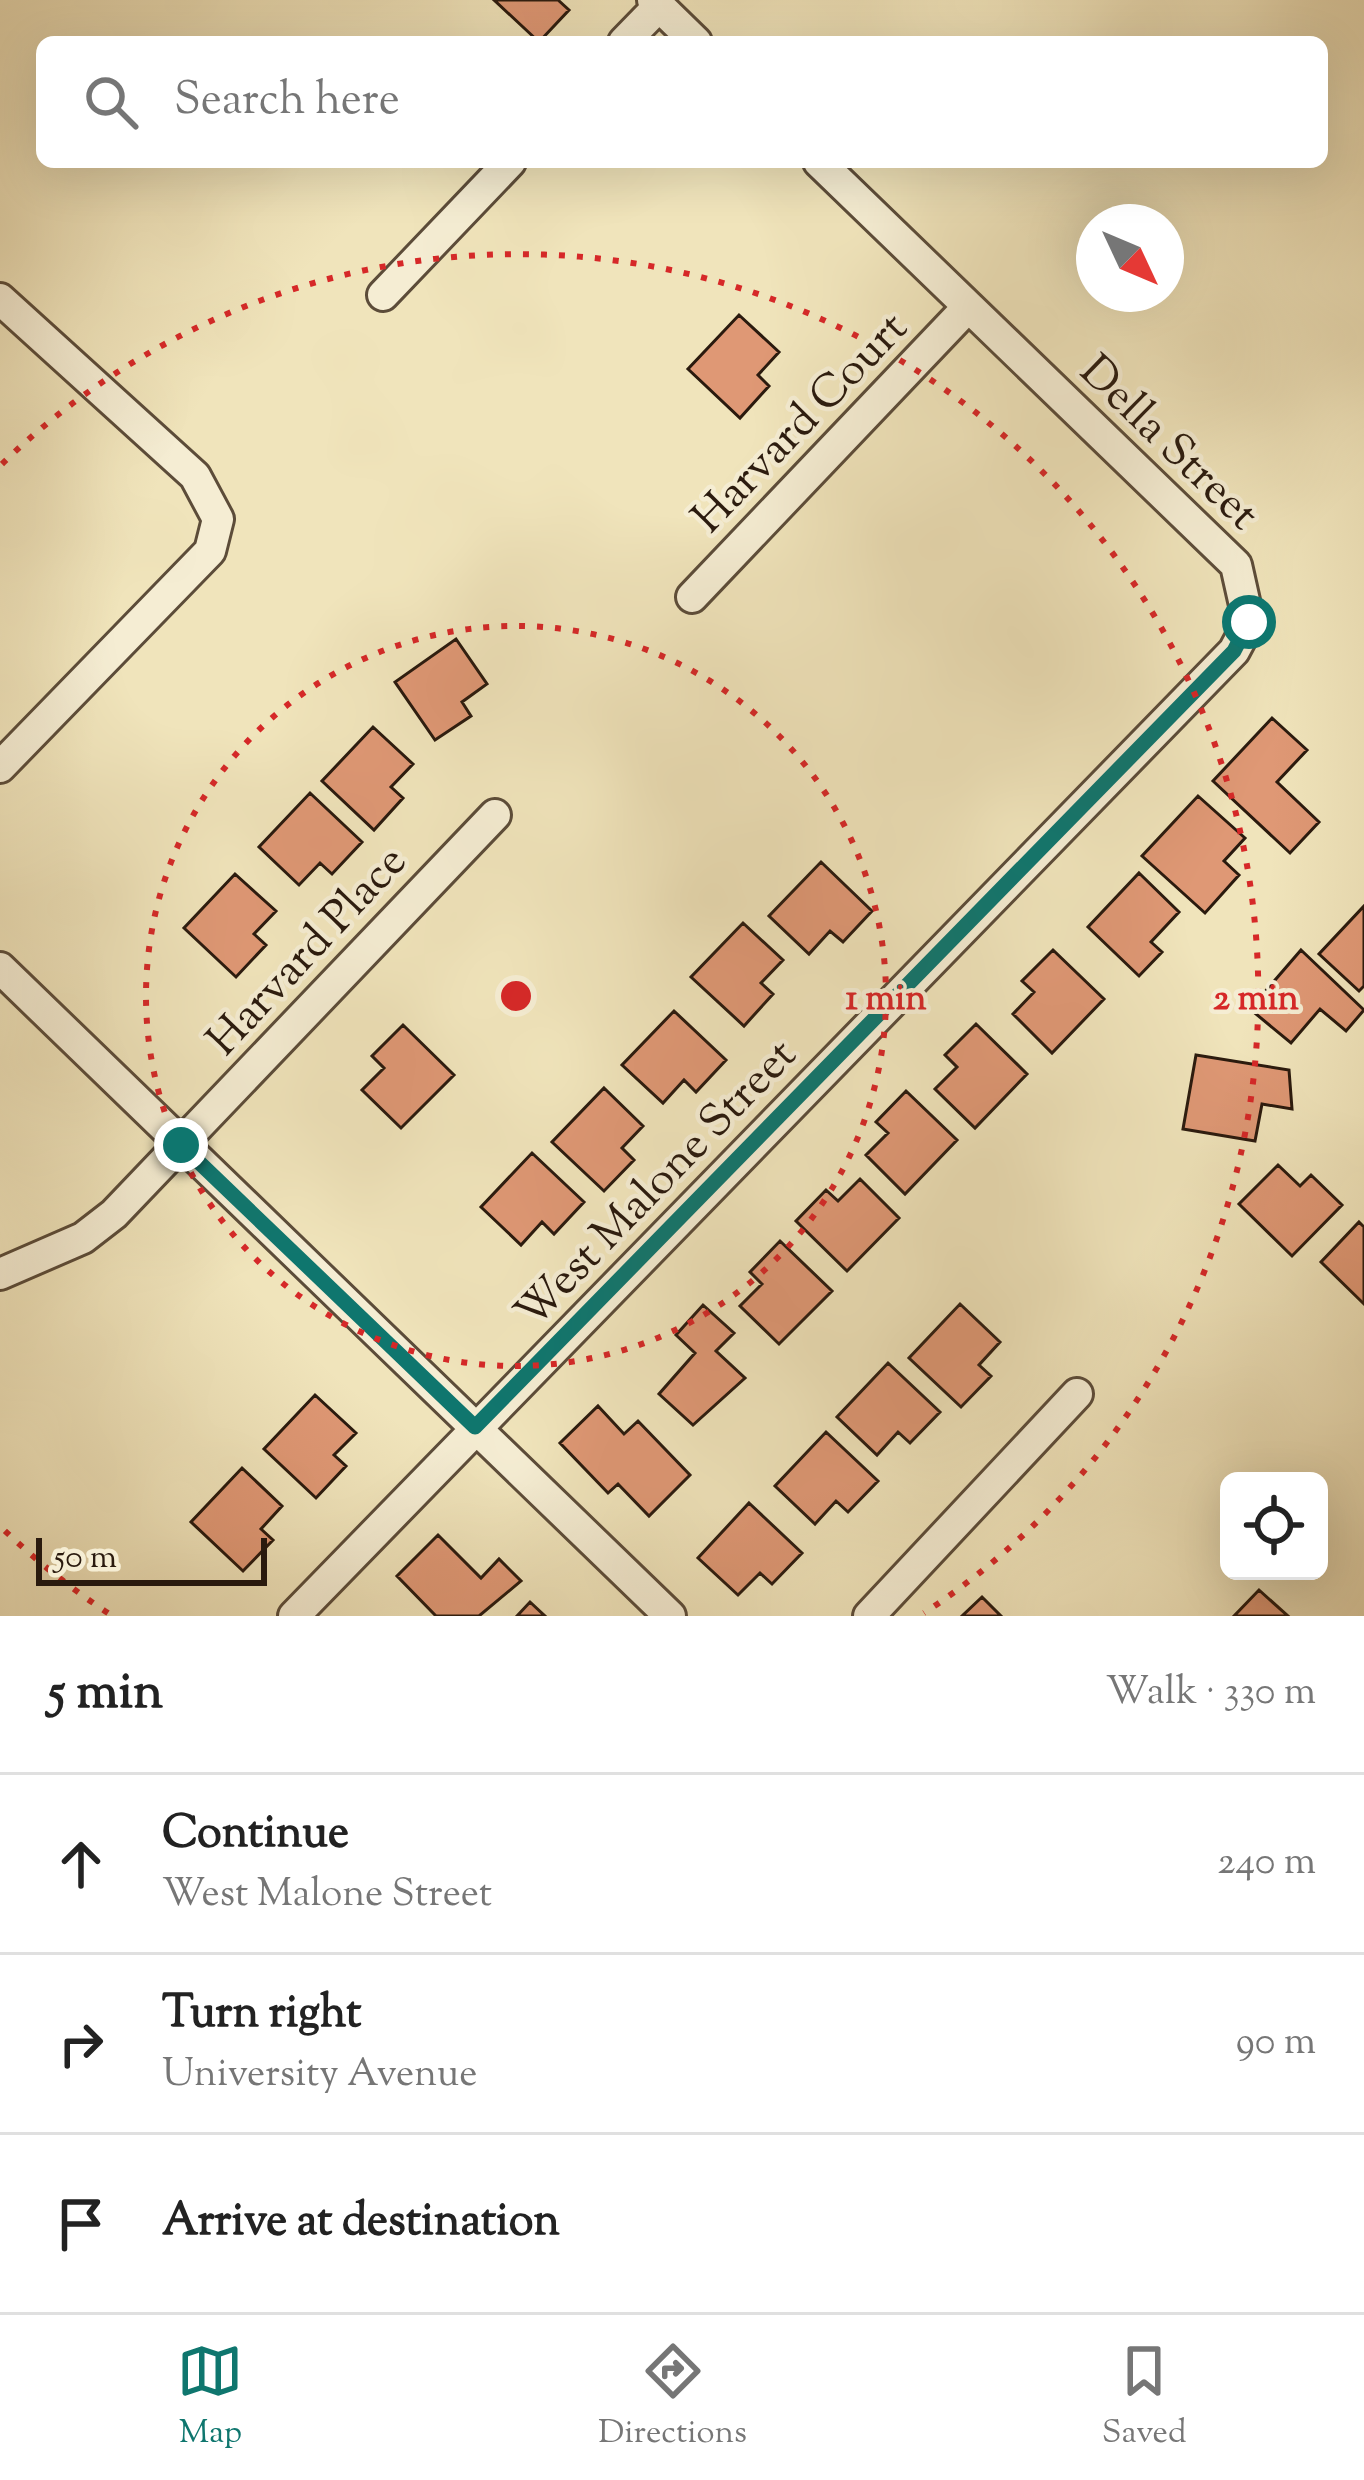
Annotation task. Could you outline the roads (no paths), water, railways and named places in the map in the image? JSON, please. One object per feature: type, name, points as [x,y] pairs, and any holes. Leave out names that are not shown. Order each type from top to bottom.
[{"type":"street","points":[[629,36],[656,3],[690,36]]},
{"type":"street","points":[[383,295],[504,168]]},
{"type":"street","name":"Della Street","points":[[825,168],[1236,565],[1246,589]]},
{"type":"street","points":[[0,299],[195,476],[218,519],[210,551],[0,767]]},
{"type":"street","name":"Harvard Court","points":[[692,597],[968,307]]},
{"type":"street","name":"West Malone Street","points":[[294,1616],[1234,651],[1249,622],[1246,589]]},
{"type":"street","name":"Harvard Place","points":[[0,1274],[83,1238],[181,1145],[495,815]]},
{"type":"street","points":[[0,968],[670,1616]]},
{"type":"street","points":[[869,1616],[1077,1394]]}]
